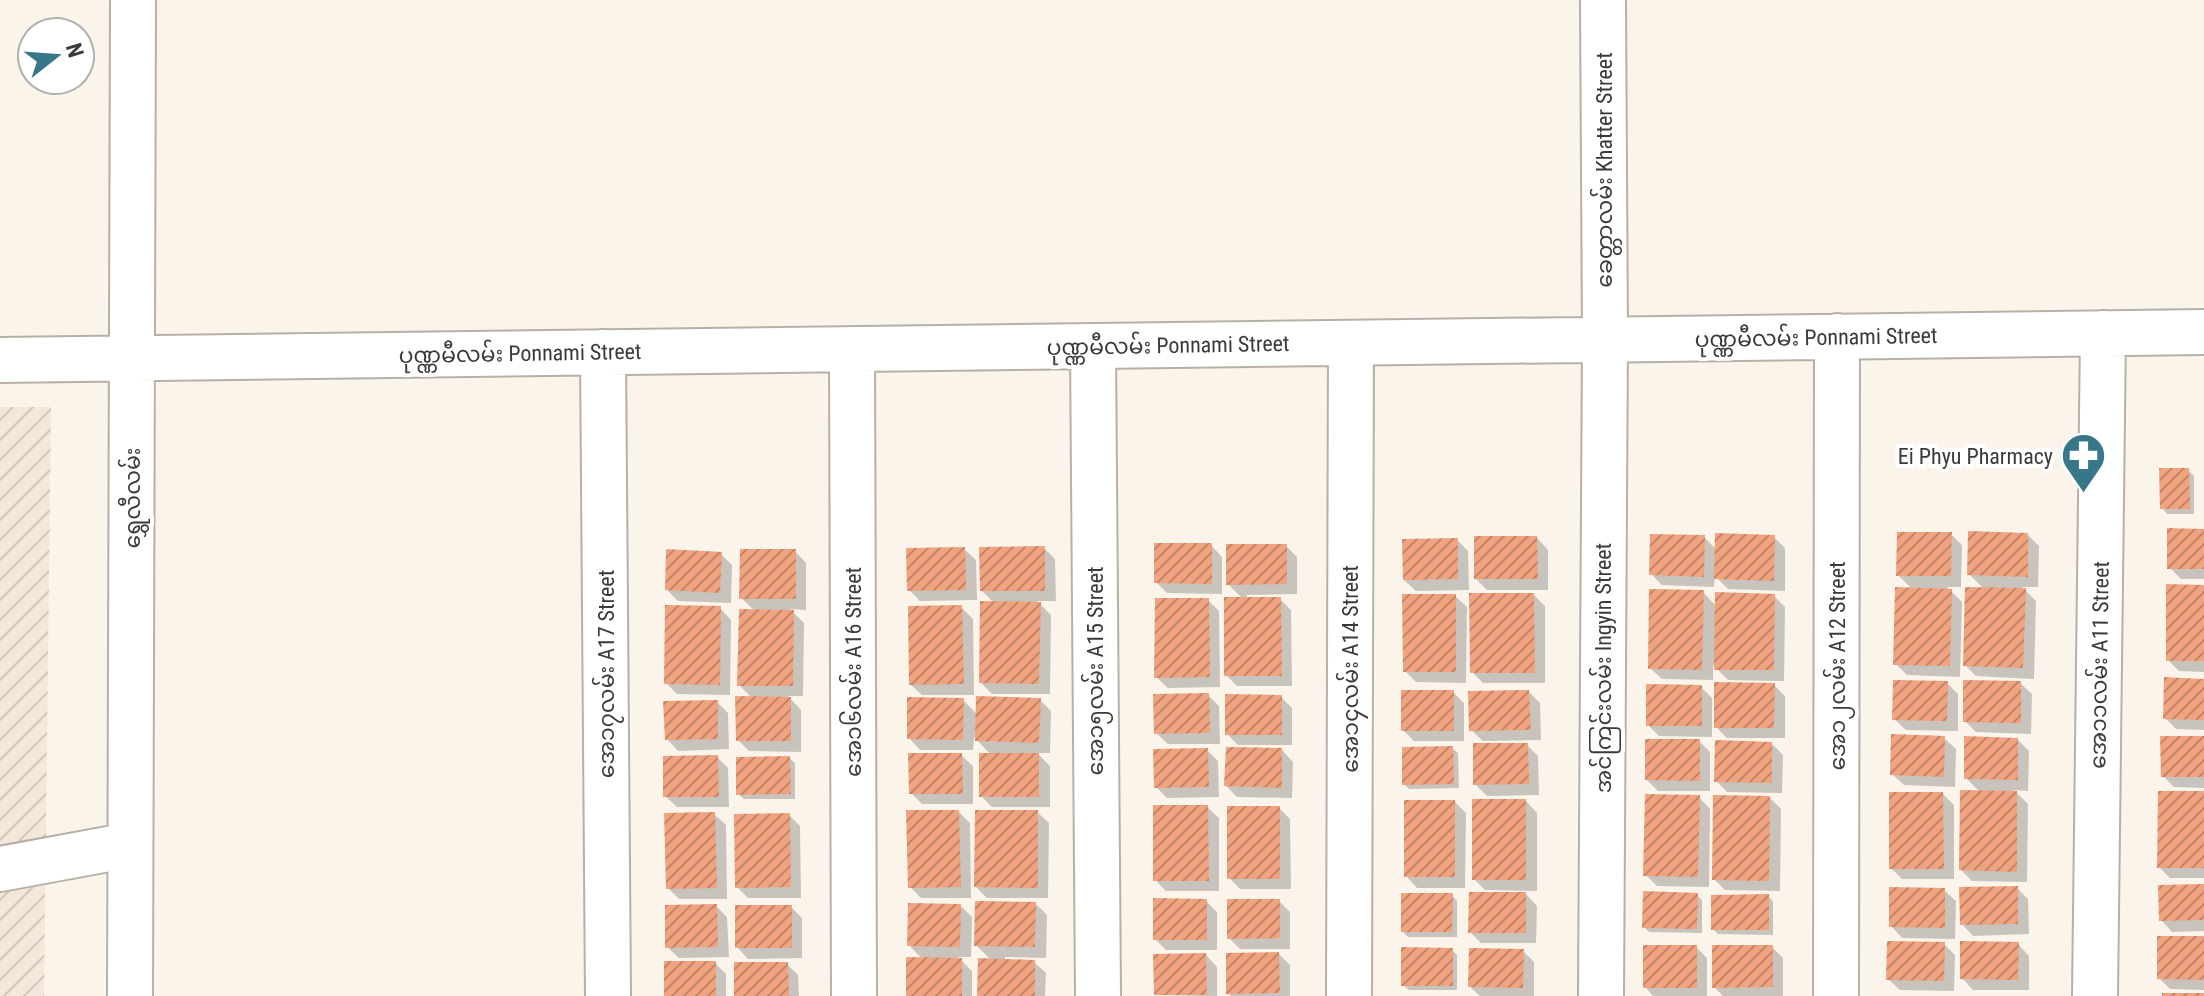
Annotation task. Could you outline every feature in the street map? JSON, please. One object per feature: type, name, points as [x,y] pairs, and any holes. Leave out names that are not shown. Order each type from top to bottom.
[{"type":"street","name":"ရွှေလီလမ်း","points":[[130,996],[133,0]]},
{"type":"street","name":"ခေတ္တာလမ်း Khatter Street","points":[[1603,0],[1605,340]]},
{"type":"street","name":"ပုဏ္ဏမီလမ်း Ponnami Street","points":[[0,360],[2204,332]]},
{"type":"street","name":"အေ၁၁လမ်း A11 Street","points":[[2095,996],[2103,333]]},
{"type":"street","name":"အေ၁၂လမ်း A12 Street","points":[[1836,996],[1837,336]]},
{"type":"street","name":"အင်ကြင်းလမ်း Ingyin Street","points":[[1601,996],[1605,340]]},
{"type":"street","name":"အေ၁၄လမ်း A14 Street","points":[[1349,996],[1351,343]]},
{"type":"street","name":"အေ၁၅လမ်း A15 Street","points":[[1093,346],[1098,996]]},
{"type":"street","name":"အေ၁၆လမ်း A16 Street","points":[[852,349],[854,996]]},
{"type":"street","name":"အေ၁၇လမ်း A17 Street","points":[[603,352],[608,996]]},
{"type":"street","points":[[0,869],[130,845]]},
{"type":"shaded area","points":[[0,407],[51,407],[44,996],[0,996]]},
{"type":"building","points":[[2159,468],[2189,468],[2190,509],[2160,509]]},
{"type":"building","points":[[2167,528],[2204,529],[2204,569],[2167,569]]},
{"type":"building","points":[[1968,531],[2028,533],[2028,577],[1967,575]]},
{"type":"building","points":[[1897,532],[1952,532],[1951,576],[1896,576]]},
{"type":"building","points":[[1715,533],[1775,535],[1774,581],[1714,579]]},
{"type":"building","points":[[1650,534],[1705,535],[1704,577],[1649,575]]},
{"type":"building","points":[[1474,536],[1537,536],[1538,579],[1474,579]]},
{"type":"building","points":[[1458,538],[1458,579],[1403,580],[1402,539]]},
{"type":"building","points":[[1154,543],[1212,543],[1212,584],[1154,583]]},
{"type":"building","points":[[1226,544],[1287,544],[1287,584],[1226,585]]},
{"type":"building","points":[[1045,546],[1045,591],[980,591],[979,547]]},
{"type":"building","points":[[965,547],[966,590],[907,591],[906,548]]},
{"type":"building","points":[[666,549],[722,552],[720,593],[665,590]]},
{"type":"building","points":[[740,549],[796,549],[796,599],[739,599]]},
{"type":"building","points":[[2166,584],[2204,585],[2204,661],[2166,661]]},
{"type":"building","points":[[1895,587],[1952,589],[1950,666],[1893,665]]},
{"type":"building","points":[[1965,587],[2026,588],[2023,668],[1963,666]]},
{"type":"building","points":[[1649,589],[1704,590],[1702,670],[1648,669]]},
{"type":"building","points":[[1715,592],[1775,594],[1774,670],[1714,670]]},
{"type":"building","points":[[1469,593],[1534,593],[1535,673],[1470,673]]},
{"type":"building","points":[[1402,594],[1456,594],[1456,672],[1403,672]]},
{"type":"building","points":[[1224,597],[1281,597],[1282,676],[1224,676]]},
{"type":"building","points":[[1155,598],[1209,598],[1210,677],[1154,678]]},
{"type":"building","points":[[980,601],[1041,602],[1039,684],[979,683]]},
{"type":"building","points":[[665,605],[721,606],[720,685],[664,684]]},
{"type":"building","points":[[962,605],[964,684],[909,685],[908,606]]},
{"type":"building","points":[[739,609],[794,610],[793,686],[737,686]]},
{"type":"building","points":[[2164,677],[2204,679],[2204,720],[2163,719]]},
{"type":"building","points":[[1893,680],[1948,681],[1947,721],[1892,720]]},
{"type":"building","points":[[1963,680],[2021,681],[2021,723],[1963,722]]},
{"type":"building","points":[[1714,682],[1775,683],[1774,728],[1714,728]]},
{"type":"building","points":[[1646,684],[1702,685],[1702,726],[1646,726]]},
{"type":"building","points":[[1401,690],[1454,690],[1454,731],[1401,731]]},
{"type":"building","points":[[1529,690],[1531,730],[1469,731],[1468,691]]},
{"type":"building","points":[[1209,693],[1210,733],[1154,734],[1153,694]]},
{"type":"building","points":[[1225,694],[1282,695],[1282,735],[1225,735]]},
{"type":"building","points":[[735,696],[791,697],[791,741],[736,741]]},
{"type":"building","points":[[976,696],[1041,698],[1039,743],[975,741]]},
{"type":"building","points":[[907,697],[964,698],[963,740],[907,739]]},
{"type":"building","points":[[718,700],[718,739],[665,740],[663,701]]},
{"type":"building","points":[[1891,734],[1945,736],[1944,777],[1890,775]]},
{"type":"building","points":[[1964,736],[2018,738],[2018,780],[1964,779]]},
{"type":"building","points":[[2160,736],[2204,736],[2204,777],[2161,777]]},
{"type":"building","points":[[1645,739],[1700,739],[1700,781],[1645,780]]},
{"type":"building","points":[[1715,740],[1772,742],[1772,783],[1714,782]]},
{"type":"building","points":[[1473,743],[1528,743],[1529,784],[1473,785]]},
{"type":"building","points":[[1453,746],[1454,784],[1402,785],[1402,747]]},
{"type":"building","points":[[1226,747],[1282,748],[1282,788],[1224,786]]},
{"type":"building","points":[[1208,748],[1209,787],[1154,788],[1153,749]]},
{"type":"building","points":[[908,753],[962,753],[963,794],[909,794]]},
{"type":"building","points":[[979,753],[1039,753],[1039,797],[979,797]]},
{"type":"building","points":[[718,755],[719,797],[663,797],[663,756]]},
{"type":"building","points":[[790,756],[791,794],[736,795],[736,757]]},
{"type":"building","points":[[1960,790],[2017,791],[2017,872],[1959,870]]},
{"type":"building","points":[[2158,791],[2204,791],[2204,868],[2157,868]]},
{"type":"building","points":[[1889,792],[1943,792],[1944,869],[1889,869]]},
{"type":"building","points":[[1645,794],[1700,795],[1698,877],[1643,876]]},
{"type":"building","points":[[1713,795],[1770,796],[1769,881],[1712,880]]},
{"type":"building","points":[[1472,799],[1526,799],[1526,880],[1472,880]]},
{"type":"building","points":[[1404,800],[1455,800],[1455,877],[1404,877]]},
{"type":"building","points":[[1153,805],[1208,805],[1209,881],[1153,881]]},
{"type":"building","points":[[1227,806],[1280,806],[1280,879],[1227,879]]},
{"type":"building","points":[[906,810],[959,810],[961,887],[908,888]]},
{"type":"building","points":[[975,810],[1038,810],[1038,888],[974,887]]},
{"type":"building","points":[[715,812],[717,888],[666,889],[664,813]]},
{"type":"building","points":[[790,813],[791,887],[735,888],[734,814]]},
{"type":"building","points":[[2204,884],[2204,920],[2159,921],[2158,885]]},
{"type":"building","points":[[2018,886],[2018,924],[1960,925],[1959,887]]},
{"type":"building","points":[[1889,887],[1945,888],[1945,928],[1889,927]]},
{"type":"building","points":[[1643,891],[1698,893],[1697,929],[1642,928]]},
{"type":"building","points":[[1469,892],[1526,892],[1526,933],[1468,933]]},
{"type":"building","points":[[1401,893],[1453,893],[1452,932],[1401,932]]},
{"type":"building","points":[[1769,894],[1769,930],[1711,930],[1711,895]]},
{"type":"building","points":[[1153,898],[1207,899],[1207,940],[1153,940]]},
{"type":"building","points":[[1227,899],[1280,899],[1280,938],[1227,939]]},
{"type":"building","points":[[975,901],[1036,902],[1035,947],[974,946]]},
{"type":"building","points":[[908,903],[961,904],[960,947],[907,946]]},
{"type":"building","points":[[717,904],[718,947],[665,948],[665,905]]},
{"type":"building","points":[[735,905],[792,905],[792,948],[735,948]]},
{"type":"building","points":[[2157,936],[2204,936],[2204,980],[2157,979]]},
{"type":"building","points":[[1887,941],[1945,942],[1944,981],[1886,980]]},
{"type":"building","points":[[1960,941],[2019,942],[2018,980],[1960,979]]},
{"type":"building","points":[[1643,945],[1697,945],[1697,988],[1643,988]]},
{"type":"building","points":[[1712,945],[1773,945],[1773,987],[1712,988]]},
{"type":"building","points":[[1401,947],[1453,948],[1453,986],[1401,986]]},
{"type":"building","points":[[1469,948],[1524,949],[1523,988],[1468,987]]},
{"type":"building","points":[[1279,952],[1280,993],[1226,994],[1226,953]]},
{"type":"building","points":[[1206,953],[1207,995],[1154,995],[1153,954]]},
{"type":"building","points":[[906,957],[962,958],[962,996],[906,996]]},
{"type":"building","points":[[978,958],[1035,960],[1035,996],[977,996]]},
{"type":"building","points":[[664,961],[716,961],[716,996],[664,996]]},
{"type":"building","points":[[734,962],[788,962],[789,996],[734,996]]},
{"type":"building","points":[[2162,993],[2204,993],[2204,996],[2162,996]]},
{"type":"place","name":"Ei Phyu Pharmacy","points":[[2084,495]]}]
